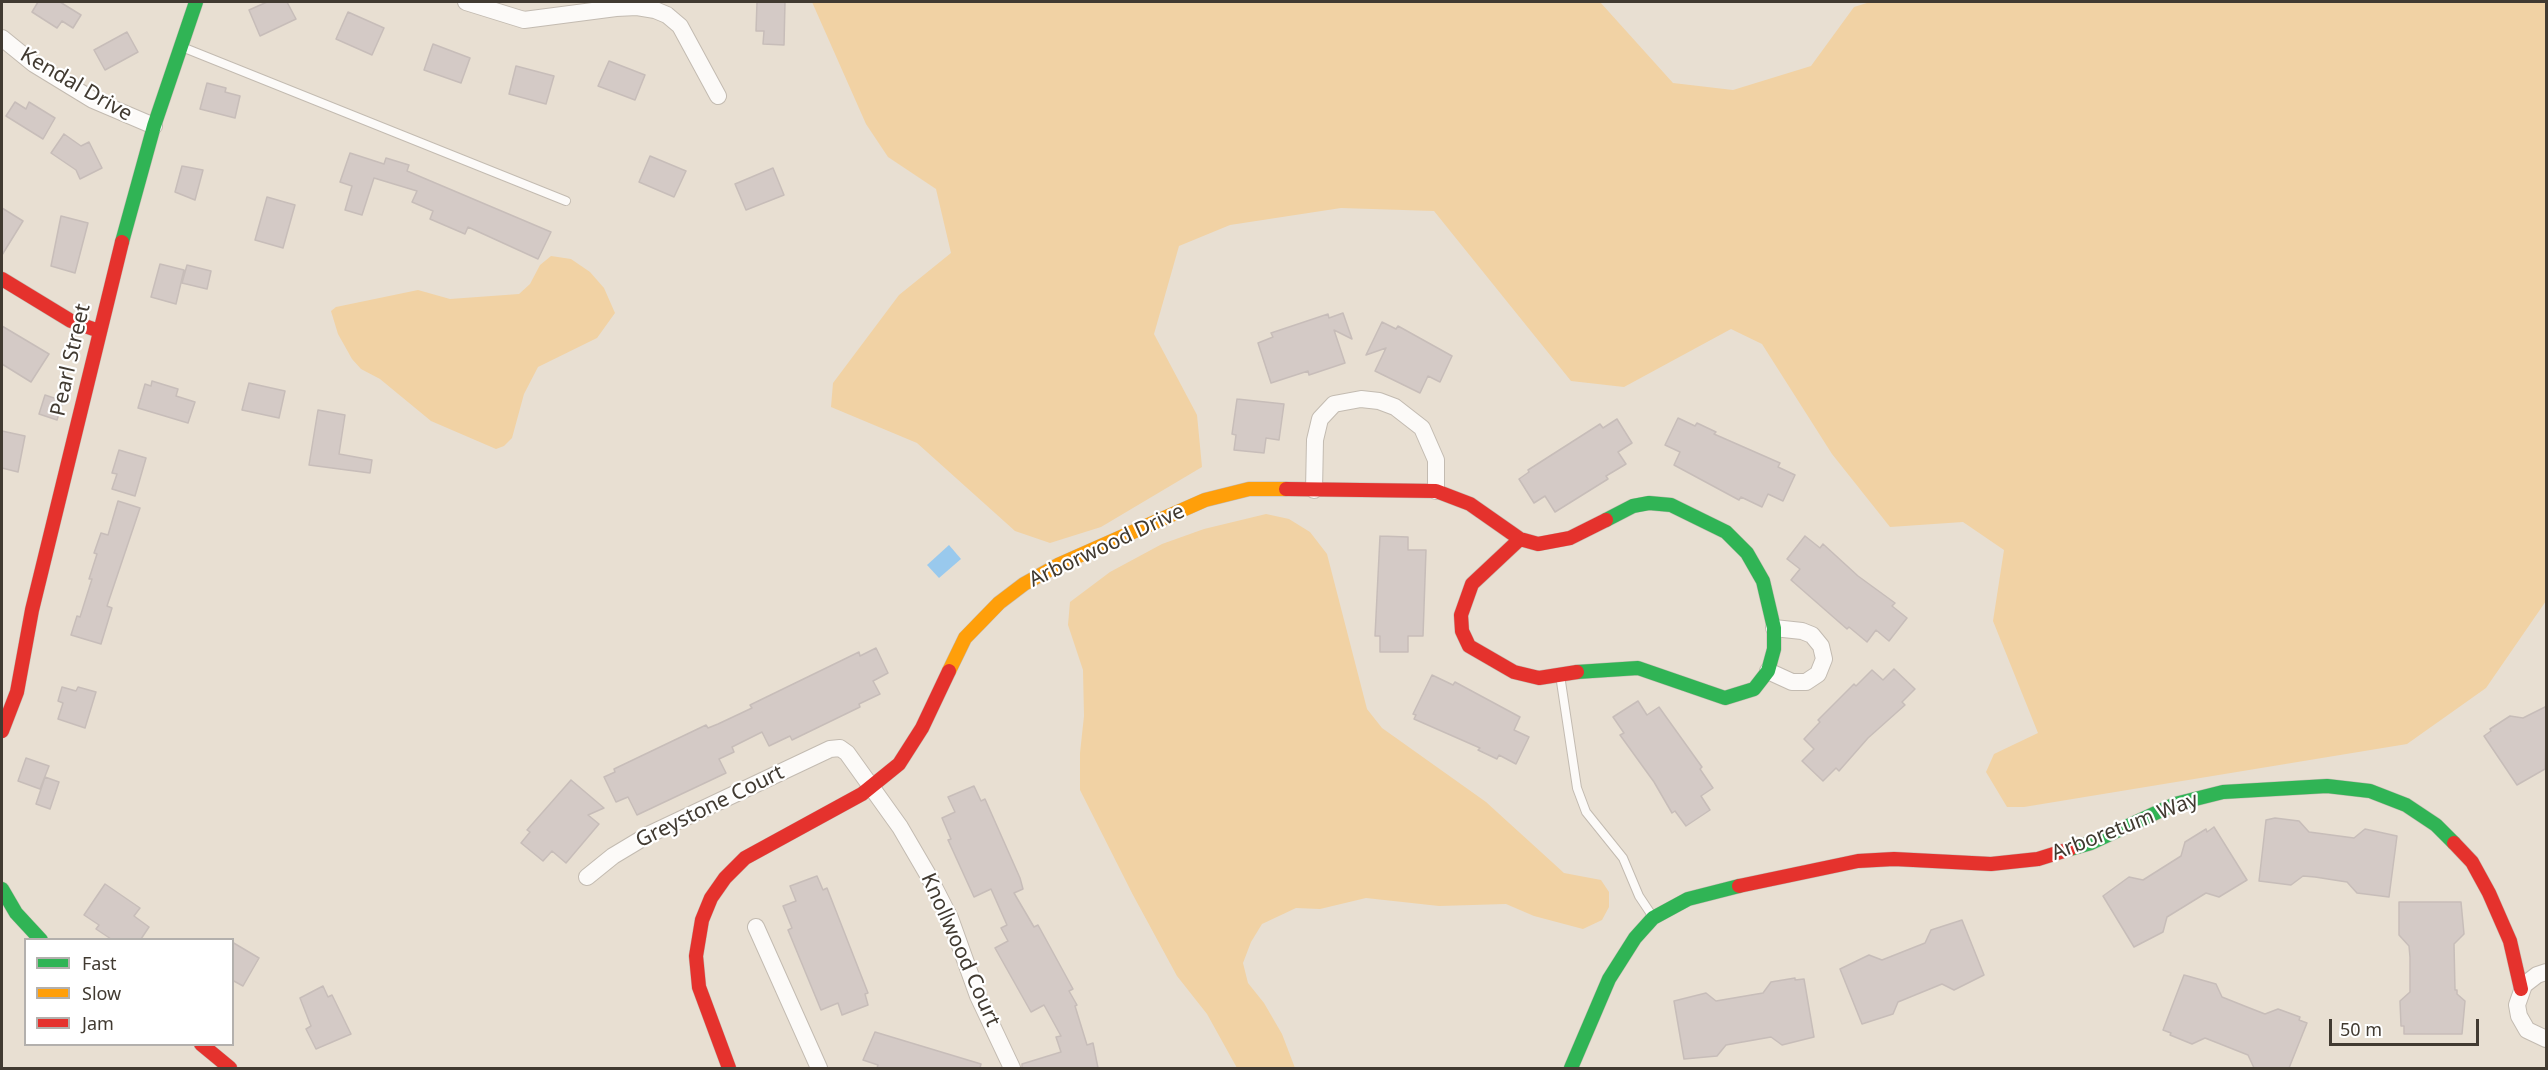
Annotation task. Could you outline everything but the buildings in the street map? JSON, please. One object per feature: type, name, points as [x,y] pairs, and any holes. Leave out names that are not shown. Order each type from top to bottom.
[{"type":"street","name":"Pearl Street","points":[[2,731],[17,692],[32,610],[99,331],[154,126],[196,2]]},
{"type":"street","points":[[466,2],[524,20],[616,8],[637,7],[655,10],[680,26],[717,96]]},
{"type":"street","name":"Kendal Drive","points":[[2,38],[34,64],[93,100],[154,126]]},
{"type":"street","points":[[2,279],[70,321],[99,331]]},
{"type":"street","points":[[1314,490],[1315,440],[1320,419],[1334,404],[1361,399],[1379,401],[1395,407],[1422,428],[1436,460],[1436,491]]},
{"type":"street","name":"Arborwood Drive","points":[[729,1068],[709,1017],[697,972],[699,932],[711,898],[725,878],[745,858],[872,787],[899,764],[913,745],[965,638],[988,612],[1018,588],[1065,562],[1215,496],[1248,489],[1436,491],[1479,508],[1520,539],[1538,544],[1555,542],[1577,534],[1633,506],[1650,503],[1671,506],[1715,526],[1734,539],[1747,553],[1763,581],[1774,628],[1774,649],[1768,671]]},
{"type":"street","points":[[1520,539],[1487,567],[1469,589],[1462,609],[1462,634],[1472,649],[1514,672],[1539,678],[1599,669],[1638,668],[1725,698],[1754,689],[1768,671],[1792,682],[1804,683],[1818,674],[1824,659],[1821,646],[1812,635],[1802,631],[1774,628]]},
{"type":"street","name":"Knollwood Court","points":[[840,748],[847,753],[900,827],[940,898],[957,936],[978,996],[1012,1068]]},
{"type":"street","name":"Greystone Court","points":[[587,877],[602,863],[648,835],[830,749],[840,748]]},
{"type":"street","name":"Arboretum Way","points":[[1571,1068],[1609,979],[1635,938],[1653,918],[1676,904],[1701,894],[1822,867],[1888,859],[1991,864],[2025,861],[2072,850],[2175,804],[2208,796],[2279,786],[2336,786],[2370,791],[2406,805],[2436,825],[2455,843],[2480,876],[2504,925],[2521,989],[2517,1005],[2521,1021],[2531,1033],[2547,1039]]},
{"type":"street","points":[[2,889],[16,913],[40,938]]},
{"type":"street","points":[[756,927],[819,1068]]},
{"type":"street","points":[[2521,989],[2532,977],[2547,972]]},
{"type":"street","points":[[203,1046],[230,1068]]},
{"type":"lane","points":[[180,46],[566,201]]},
{"type":"lane","points":[[1560,675],[1577,788],[1586,812],[1623,858],[1639,896],[1653,918]]},
{"type":"shaded area","points":[[812,2],[1600,2],[1673,83],[1733,90],[1811,66],[1854,7],[1870,2],[2546,2],[2546,601],[2486,688],[2407,744],[2024,807],[2007,807],[1986,772],[1994,754],[2038,733],[1993,621],[2004,550],[1963,522],[1890,527],[1832,454],[1762,344],[1731,329],[1624,387],[1571,381],[1434,211],[1341,208],[1230,225],[1179,246],[1154,334],[1197,415],[1202,467],[1101,527],[1050,543],[1015,531],[917,443],[831,407],[833,383],[899,295],[951,253],[936,189],[888,157],[866,124]]},
{"type":"shaded area","points":[[551,256],[571,259],[590,272],[604,288],[615,313],[597,338],[538,367],[524,394],[512,438],[504,446],[496,449],[431,421],[380,379],[361,369],[352,359],[338,334],[331,311],[336,307],[418,290],[450,299],[519,294],[530,284],[540,265]]},
{"type":"shaded area","points":[[1266,514],[1289,519],[1310,532],[1327,554],[1367,709],[1382,728],[1486,802],[1564,873],[1601,880],[1609,892],[1609,907],[1602,920],[1583,929],[1534,916],[1506,904],[1439,906],[1366,898],[1320,909],[1296,908],[1262,924],[1251,942],[1243,963],[1248,983],[1264,1003],[1282,1034],[1295,1068],[1237,1068],[1207,1014],[1177,976],[1080,790],[1080,753],[1084,716],[1083,670],[1068,625],[1070,602],[1110,572],[1162,544],[1204,529]]},
{"type":"water","points":[[949,545],[961,559],[939,578],[927,565]]},
{"type":"traffic: fast","points":[[122,242],[154,126],[196,2]]},
{"type":"traffic: fast","points":[[1577,672],[1638,668],[1725,698],[1754,689],[1768,671],[1774,649],[1774,628],[1763,581],[1747,553],[1726,532],[1671,505],[1649,503],[1633,506],[1606,520]]},
{"type":"traffic: fast","points":[[2070,849],[2091,843],[2175,804],[2223,792],[2327,786],[2370,791],[2406,805],[2436,825],[2454,843]]},
{"type":"traffic: fast","points":[[1571,1068],[1609,979],[1635,938],[1653,918],[1688,899],[1739,886]]},
{"type":"traffic: fast","points":[[2,889],[16,913],[39,938]]},
{"type":"traffic: slow","points":[[949,671],[965,638],[999,603],[1024,584],[1058,565],[1205,500],[1249,489],[1286,489]]},
{"type":"traffic: jam","points":[[2,731],[17,692],[32,610],[122,242]]},
{"type":"traffic: jam","points":[[2,279],[71,321],[99,331]]},
{"type":"traffic: jam","points":[[1286,489],[1436,491],[1470,504],[1520,539],[1538,544],[1570,538],[1606,520]]},
{"type":"traffic: jam","points":[[1520,539],[1472,584],[1461,615],[1462,631],[1469,646],[1514,672],[1539,678],[1577,672]]},
{"type":"traffic: jam","points":[[729,1068],[699,987],[696,956],[702,920],[711,898],[725,878],[745,858],[862,794],[899,764],[922,728],[949,671]]},
{"type":"traffic: jam","points":[[2454,843],[2472,862],[2489,893],[2510,941],[2521,989]]},
{"type":"traffic: jam","points":[[1739,886],[1858,861],[1894,859],[1991,864],[2038,859],[2070,849]]},
{"type":"traffic: jam","points":[[203,1046],[230,1068]]}]
